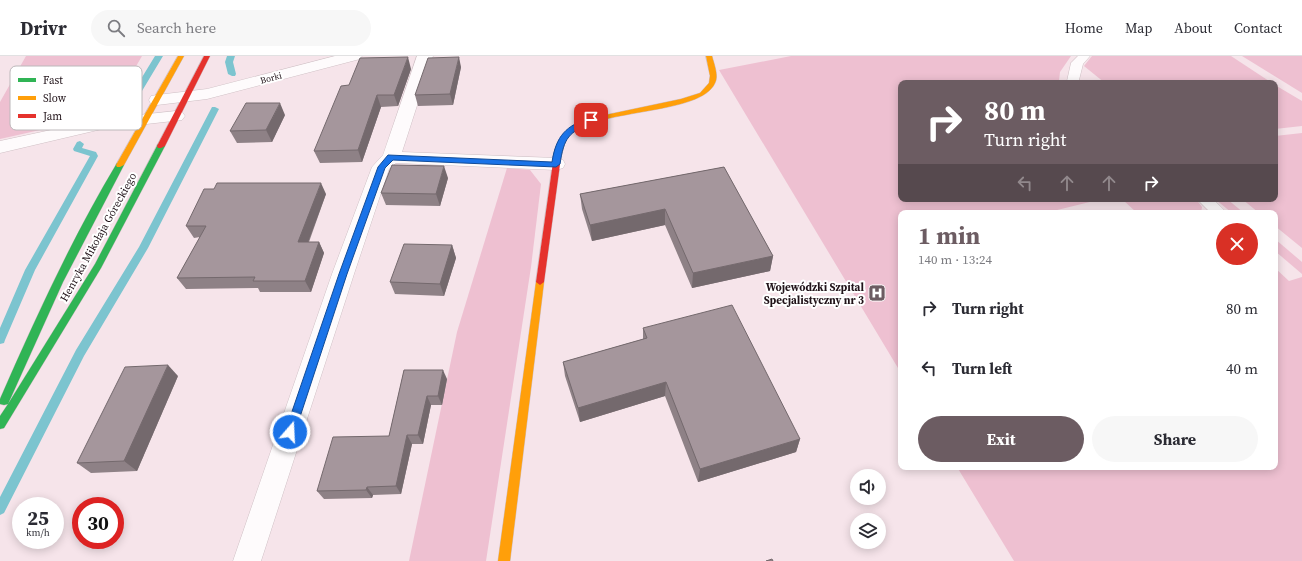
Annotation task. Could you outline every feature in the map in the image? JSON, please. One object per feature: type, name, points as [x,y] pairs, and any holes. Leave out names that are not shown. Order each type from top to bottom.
[{"type":"main road","name":"Henryka Mikołaja Góreckiego","points":[[142,127],[181,56]]},
{"type":"main road","name":"Henryka Mikołaja Góreckiego","points":[[0,425],[98,266],[207,56]]},
{"type":"main road","points":[[504,561],[533,332],[555,182],[558,147],[566,135],[577,126],[605,117],[683,101],[702,94],[712,83],[713,76],[709,56]]},
{"type":"main road","name":"Henryka Mikołaja Góreckiego","points":[[0,411],[19,362],[60,276],[140,130]]},
{"type":"street","name":"Borki","points":[[157,100],[223,91],[354,56]]},
{"type":"street","points":[[247,561],[343,274],[382,167],[391,157],[425,56]]},
{"type":"street","points":[[142,119],[176,116]]},
{"type":"street","points":[[0,147],[75,130]]},
{"type":"street","points":[[391,157],[556,164]]},
{"type":"lane","points":[[1073,80],[1077,63],[1084,56]]},
{"type":"lane","points":[[1207,202],[1217,210]]},
{"type":"shaded area","points":[[26,56],[142,56],[136,66],[20,66]]},
{"type":"shaded area","points":[[791,56],[1071,56],[1060,72],[1059,80],[898,80],[898,202],[1090,202],[1057,210],[898,210],[898,368],[719,70]]},
{"type":"shaded area","points":[[1092,56],[1231,56],[1267,80],[1101,80],[1084,66]]},
{"type":"shaded area","points":[[1242,56],[1302,56],[1302,93]]},
{"type":"shaded area","points":[[10,84],[10,130],[40,130],[0,139],[0,102]]},
{"type":"shaded area","points":[[1278,87],[1302,101],[1302,126],[1278,129]]},
{"type":"shaded area","points":[[1302,133],[1302,248],[1278,228],[1278,210],[1255,210],[1246,202],[1278,202],[1278,136]]},
{"type":"shaded area","points":[[507,168],[530,170],[541,184],[531,267],[486,561],[409,561],[457,332]]},
{"type":"shaded area","points":[[1125,202],[1198,202],[1202,207],[1202,210],[1134,210]]},
{"type":"shaded area","points":[[1219,202],[1231,202],[1240,210],[1228,210]]},
{"type":"shaded area","points":[[1278,242],[1302,262],[1302,274],[1278,254]]},
{"type":"shaded area","points":[[1278,271],[1289,281],[1302,277],[1302,561],[1014,561],[959,470],[1278,470]]},
{"type":"building","points":[[408,57],[394,95],[377,95],[358,150],[314,151],[341,86],[349,85],[360,58]]},
{"type":"building","points":[[459,57],[450,94],[415,95],[428,58]]},
{"type":"building","points":[[246,103],[280,103],[266,130],[230,131]]},
{"type":"building","points":[[392,165],[444,166],[436,194],[381,193]]},
{"type":"building","points":[[724,167],[773,256],[693,273],[665,209],[590,225],[580,194]]},
{"type":"building","points":[[217,183],[321,183],[298,242],[319,242],[305,281],[253,281],[255,277],[177,278],[206,226],[186,226],[204,189],[214,189]]},
{"type":"building","points":[[404,244],[452,245],[440,284],[390,282]]},
{"type":"building","points":[[732,305],[800,439],[700,469],[666,382],[578,408],[563,362],[647,338],[643,328]]},
{"type":"building","points":[[168,365],[124,461],[77,463],[125,367]]},
{"type":"building","points":[[404,370],[443,370],[438,396],[427,396],[418,435],[407,435],[396,486],[367,487],[366,490],[317,491],[333,437],[389,436]]},
{"type":"waterway","points":[[142,84],[159,56]]},
{"type":"waterway","points":[[231,56],[229,62],[232,74]]},
{"type":"waterway","points":[[0,509],[80,353],[143,248],[215,109]]},
{"type":"waterway","points":[[0,340],[30,270],[94,156],[93,154],[77,149],[80,144]]},
{"type":"traffic: fast","points":[[0,425],[98,266],[161,146]]},
{"type":"traffic: fast","points":[[4,401],[30,341],[120,165]]},
{"type":"traffic: slow","points":[[142,126],[181,56]]},
{"type":"traffic: slow","points":[[557,157],[558,149],[568,133],[591,120],[683,101],[702,94],[712,83],[713,76],[709,56]]},
{"type":"traffic: slow","points":[[120,165],[140,130]]},
{"type":"traffic: slow","points":[[504,561],[540,282]]},
{"type":"traffic: jam","points":[[161,146],[207,56]]},
{"type":"traffic: jam","points":[[540,282],[557,157]]},
{"type":"place","name":"Wojewódzki Szpital Specjalistyczny nr 3","points":[[877,293]]},
{"type":"route","points":[[290,432],[343,274],[382,167],[391,157],[514,164],[556,164],[558,147],[562,140],[571,130],[591,120]]}]
